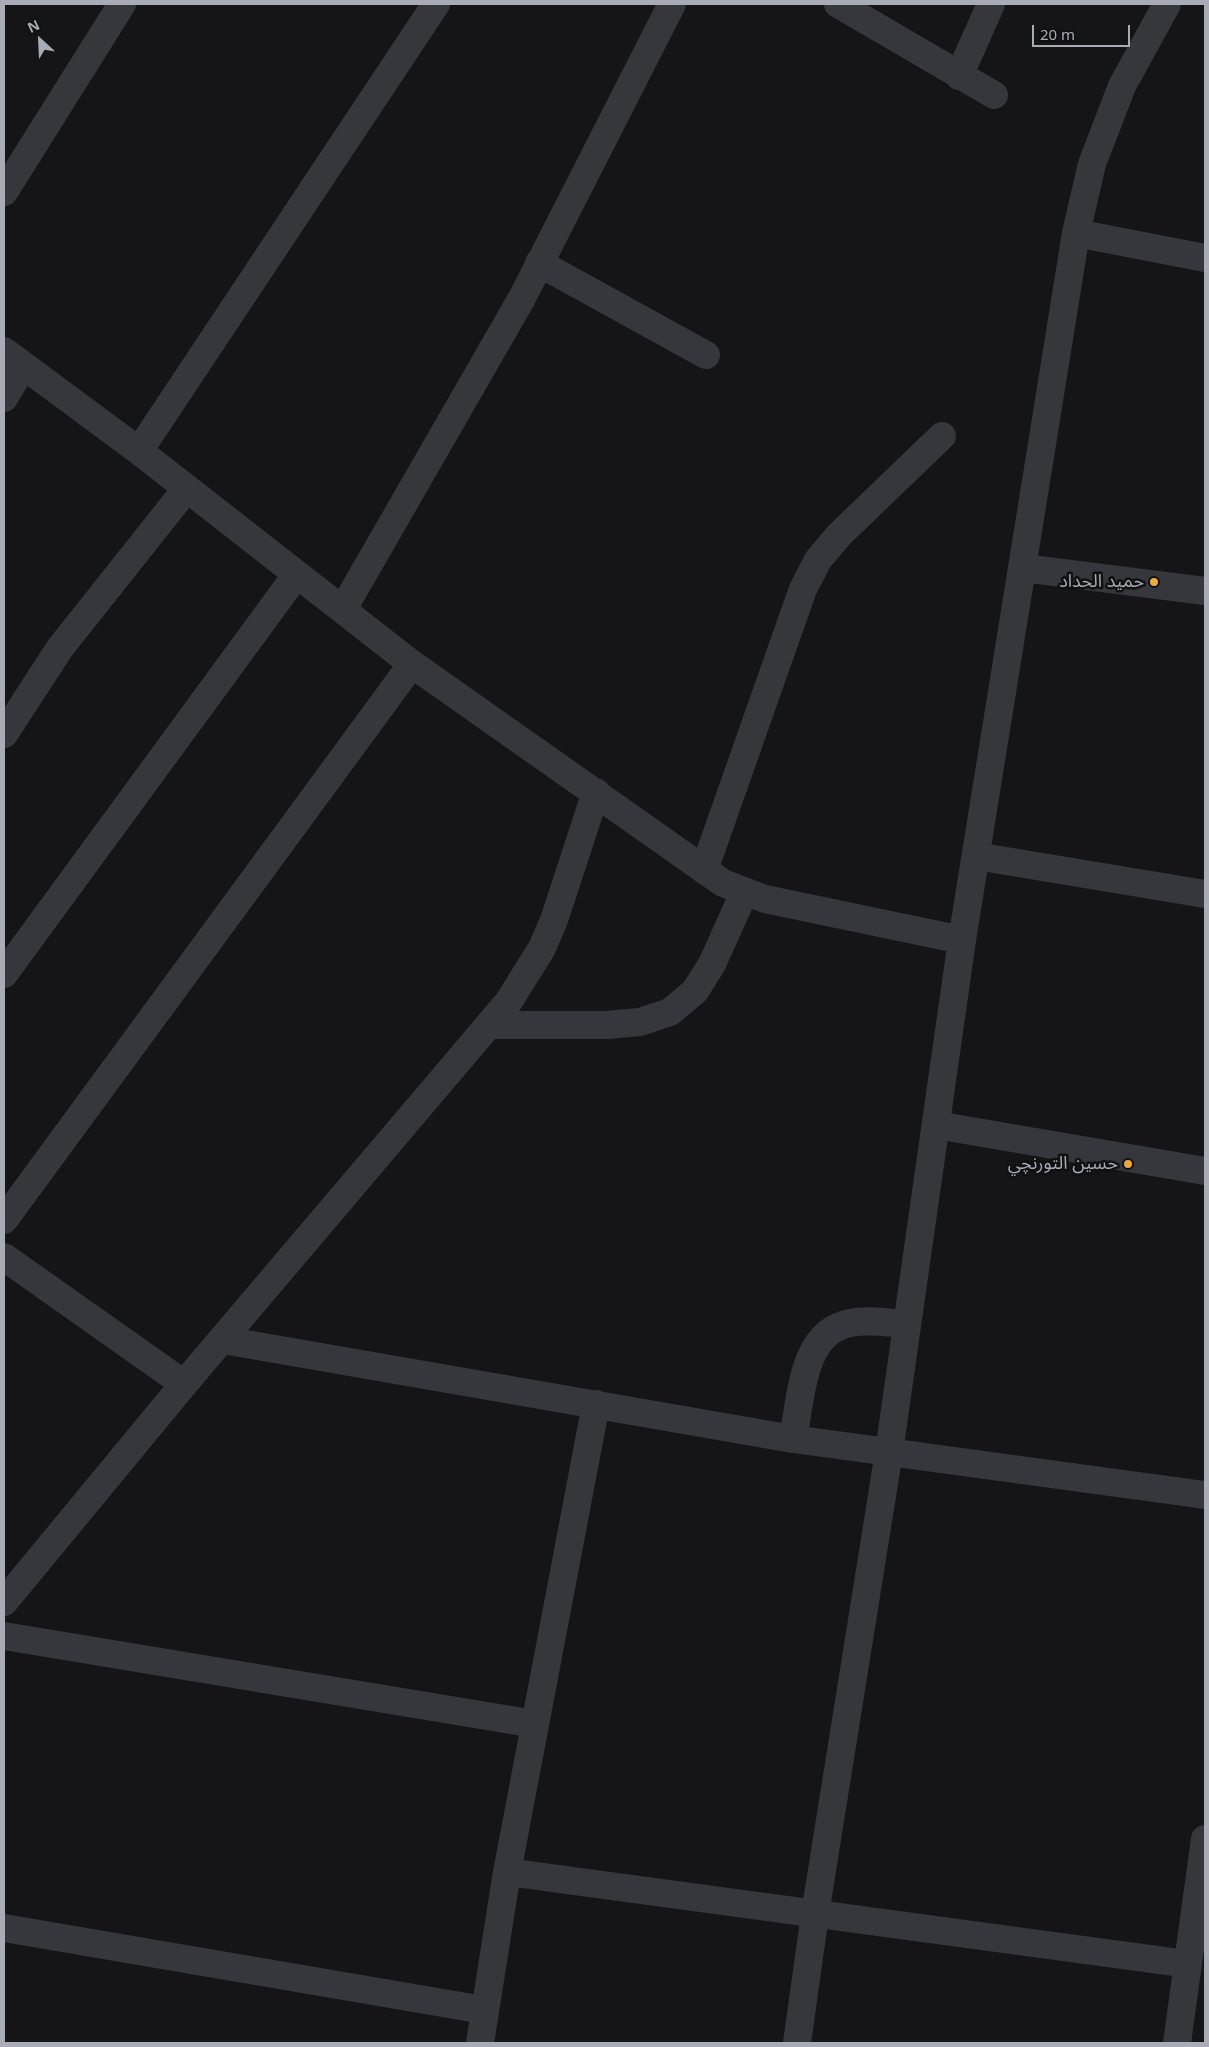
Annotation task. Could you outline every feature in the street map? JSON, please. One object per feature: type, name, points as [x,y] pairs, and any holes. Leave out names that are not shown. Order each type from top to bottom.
[{"type":"street","points":[[4,192],[122,4]]},
{"type":"street","points":[[139,451],[436,4]]},
{"type":"street","points":[[343,609],[539,264],[672,4]]},
{"type":"street","points":[[838,4],[994,95]]},
{"type":"street","points":[[959,76],[991,4]]},
{"type":"street","points":[[797,2043],[815,1914],[889,1452],[962,940],[1076,233],[1092,164],[1122,86],[1167,4]]},
{"type":"street","points":[[1076,233],[1205,258]]},
{"type":"street","points":[[539,264],[706,355]]},
{"type":"street","points":[[4,398],[13,359],[139,451],[412,664],[723,883],[744,893],[962,940]]},
{"type":"street","points":[[704,870],[803,589],[818,560],[839,535],[942,436]]},
{"type":"street","points":[[4,734],[60,648],[186,488]]},
{"type":"street","points":[[1023,568],[1205,591]]},
{"type":"street","points":[[4,974],[297,574]]},
{"type":"street","points":[[4,1220],[412,664]]},
{"type":"street","points":[[4,1602],[184,1384],[513,995],[542,948],[554,920],[596,792]]},
{"type":"street","points":[[976,856],[1205,894]]},
{"type":"street","points":[[489,1025],[607,1025],[640,1022],[670,1012],[695,991],[712,964],[744,893]]},
{"type":"street","points":[[936,1125],[1205,1171]]},
{"type":"street","points":[[4,1257],[184,1384]]},
{"type":"street","points":[[793,1439],[807,1370],[812,1354],[820,1340],[834,1329],[849,1323],[908,1324]]},
{"type":"street","points":[[223,1340],[793,1439],[1205,1495]]},
{"type":"street","points":[[480,2043],[507,1872],[596,1404]]},
{"type":"street","points":[[4,1636],[535,1724]]},
{"type":"street","points":[[1177,2043],[1205,1839]]},
{"type":"street","points":[[507,1872],[1188,1964]]},
{"type":"street","points":[[4,1928],[484,2010]]},
{"type":"place","name":"حميد الحداد","points":[[1154,582]]},
{"type":"place","name":"حسين التورنچي","points":[[1128,1164]]}]
